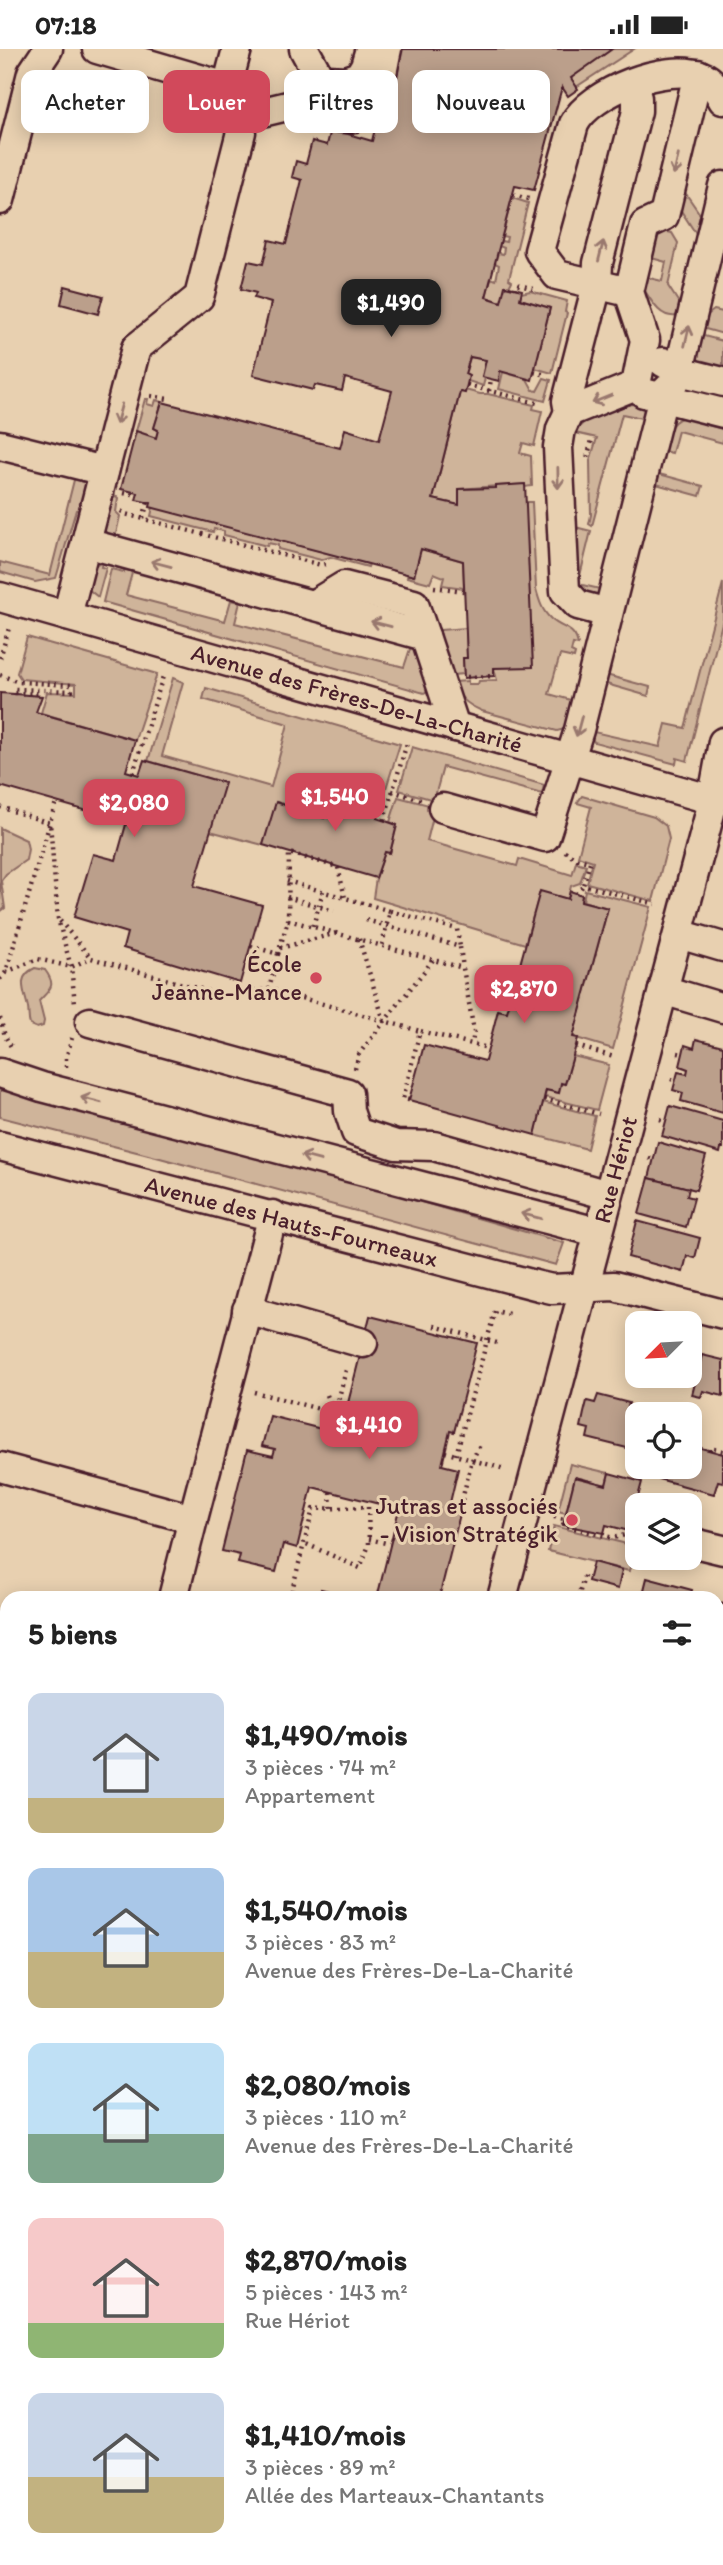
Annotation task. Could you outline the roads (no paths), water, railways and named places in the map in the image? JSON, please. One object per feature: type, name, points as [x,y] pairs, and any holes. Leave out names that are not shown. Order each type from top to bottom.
[{"type":"street","points":[[0,200],[33,73],[48,49]]},
{"type":"street","points":[[97,49],[169,70]]},
{"type":"street","points":[[231,70],[237,49]]},
{"type":"street","points":[[304,49],[312,70]]},
{"type":"street","points":[[363,70],[370,49]]},
{"type":"street","points":[[381,70],[387,49]]},
{"type":"street","points":[[629,292],[557,275],[539,251],[568,141],[578,116],[603,96],[665,74],[698,74],[710,80],[723,100]]},
{"type":"street","points":[[636,385],[645,340],[629,292],[645,225],[664,216],[698,74]]},
{"type":"street","points":[[559,409],[567,401],[597,285],[598,263],[637,111],[637,97],[631,84]]},
{"type":"street","points":[[67,616],[136,348],[199,297],[241,133]]},
{"type":"street","points":[[432,804],[545,837],[587,694],[663,398],[679,371],[723,186]]},
{"type":"street","points":[[642,354],[679,371],[723,382]]},
{"type":"street","points":[[559,409],[636,385]]},
{"type":"street","points":[[636,385],[646,394],[723,413]]},
{"type":"street","points":[[559,409],[564,586],[568,597],[578,605],[608,613]]},
{"type":"street","points":[[0,445],[104,471]]},
{"type":"street","points":[[86,543],[425,636],[455,727]]},
{"type":"street","name":"Avenue des Frères-De-La-Charité","points":[[0,597],[713,800]]},
{"type":"street","name":"Rue Hériot","points":[[504,1591],[597,1232],[679,935],[713,800],[723,743]]},
{"type":"street","points":[[679,935],[723,947]]},
{"type":"street","points":[[663,990],[723,1007]]},
{"type":"street","points":[[83,1014],[348,1093],[349,1111],[356,1132],[396,1145],[434,1146],[608,1195]]},
{"type":"street","points":[[0,1073],[42,1087],[597,1232]]},
{"type":"street","name":"Avenue des Hauts-Fourneaux","points":[[0,1146],[539,1286],[552,1289],[614,1286],[723,1314]]},
{"type":"street","points":[[175,1591],[273,1215]]},
{"type":"street","points":[[247,1310],[363,1343]]},
{"type":"street","points":[[0,1467],[193,1519]]},
{"type":"street","points":[[702,1545],[723,1550]]},
{"type":"place","name":"École Jeanne-Mance","points":[[316,978]]},
{"type":"place","name":"Jutras et associés - Vision Stratégik","points":[[572,1520]]}]
